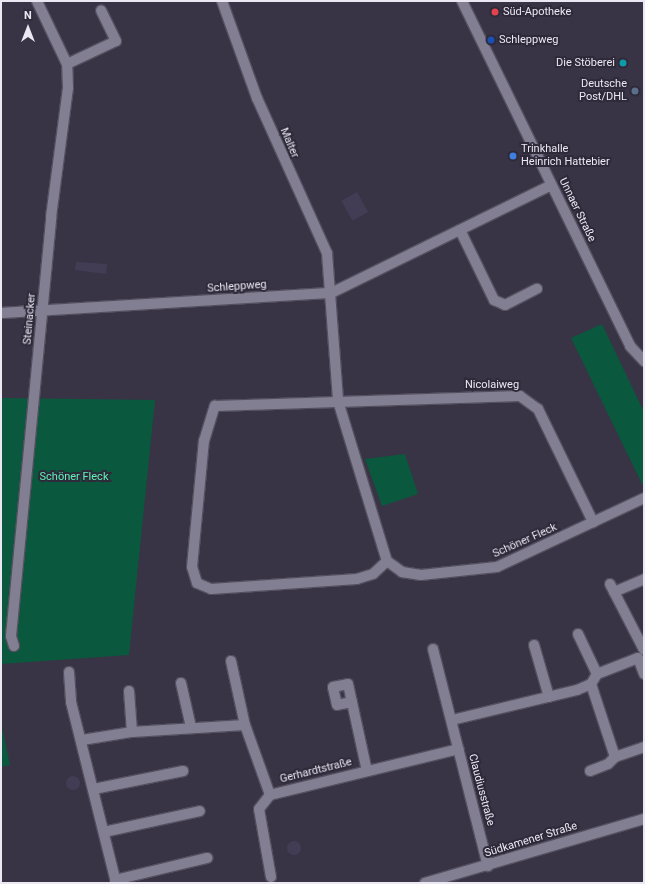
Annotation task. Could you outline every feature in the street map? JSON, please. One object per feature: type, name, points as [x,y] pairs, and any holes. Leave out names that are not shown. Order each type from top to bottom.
[{"type":"street","name":"Steinacker","points":[[14,646],[11,636],[43,312],[68,88],[67,64],[37,1]]},
{"type":"street","name":"Malter","points":[[222,1],[285,164],[322,236],[331,293]]},
{"type":"street","name":"Unnaer Straße","points":[[462,1],[630,346],[644,361]]},
{"type":"street","points":[[67,64],[116,41],[101,10]]},
{"type":"street","name":"Schleppweg","points":[[1,313],[43,312],[331,293],[551,185]]},
{"type":"street","points":[[460,230],[494,300],[505,304],[537,289]]},
{"type":"street","points":[[331,293],[338,401],[387,561],[373,574],[357,579],[211,589],[197,583],[192,567],[204,441],[215,406],[338,401]]},
{"type":"street","name":"Nicolaiweg","points":[[338,401],[527,398],[538,409],[593,522]]},
{"type":"street","name":"Schöner Fleck","points":[[387,561],[411,574],[484,570],[508,563],[644,498]]},
{"type":"street","points":[[452,720],[549,697],[591,684],[597,674],[643,662],[612,588],[644,579]]},
{"type":"street","points":[[578,634],[597,674]]},
{"type":"street","points":[[534,645],[549,697]]},
{"type":"street","name":"Claudiusstraße","points":[[433,649],[488,866]]},
{"type":"street","name":"Gerhardtstraße","points":[[231,661],[245,725],[270,795]]},
{"type":"street","points":[[70,672],[71,702],[82,740],[115,881],[207,858]]},
{"type":"street","points":[[180,683],[190,727]]},
{"type":"street","points":[[591,684],[615,757]]},
{"type":"street","points":[[128,691],[132,732]]},
{"type":"street","name":"Gerhardtstraße","points":[[352,702],[367,771]]},
{"type":"street","points":[[82,740],[132,732],[190,727],[245,725]]},
{"type":"street","points":[[590,771],[608,764],[615,757],[644,748]]},
{"type":"street","name":"Gerhardtstraße","points":[[271,877],[259,808],[270,795],[458,749]]},
{"type":"street","points":[[94,789],[183,771]]},
{"type":"street","points":[[104,832],[200,811]]},
{"type":"street","name":"Südkamener Straße","points":[[425,883],[488,866],[644,819]]},
{"type":"shaded area","points":[[357,192],[368,212],[352,221],[341,201]]},
{"type":"shaded area","points":[[76,262],[107,264],[106,274],[75,270]]},
{"type":"shaded area","points":[[73,776],[78,778],[80,783],[78,788],[73,790],[68,788],[66,783],[68,778]]},
{"type":"shaded area","points":[[294,841],[299,843],[301,848],[299,853],[294,855],[289,853],[287,848],[289,843]]},
{"type":"green space","points":[[602,324],[644,412],[644,488],[571,338]]},
{"type":"green space","name":"Schöner Fleck","points":[[1,398],[155,400],[129,655],[1,664]]},
{"type":"green space","points":[[405,454],[418,494],[382,506],[365,459]]},
{"type":"green space","points":[[1,723],[10,765],[1,767]]},
{"type":"place","name":"Süd-Apotheke","points":[[495,12]]},
{"type":"place","name":"Schleppweg","points":[[491,40]]},
{"type":"place","name":"Die Stöberei","points":[[623,63]]},
{"type":"place","name":"Deutsche Post/DHL","points":[[635,91]]},
{"type":"place","name":"Trinkhalle Heinrich Hattebier","points":[[513,156]]}]
